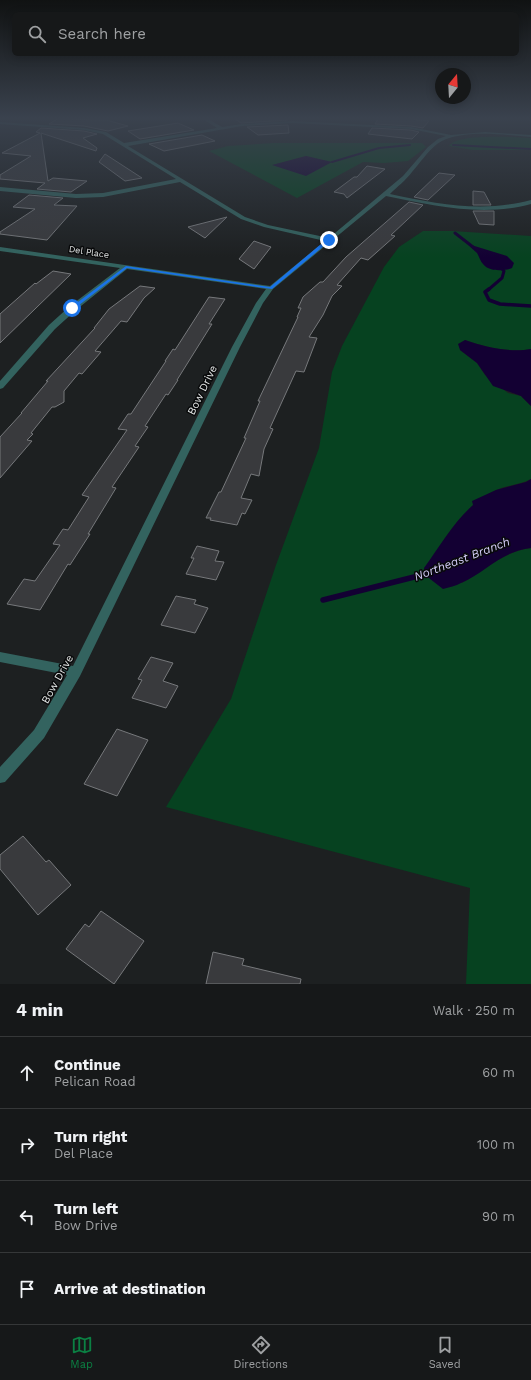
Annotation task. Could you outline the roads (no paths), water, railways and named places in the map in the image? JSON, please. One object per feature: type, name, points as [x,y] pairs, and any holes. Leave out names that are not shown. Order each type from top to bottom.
[{"type":"street","points":[[157,165],[243,218],[266,226],[329,240]]},
{"type":"street","name":"Bow Drive","points":[[0,777],[39,734],[76,672],[236,347],[260,303],[271,288],[406,176],[416,165]]},
{"type":"street","points":[[0,189],[76,196],[103,195],[181,180]]},
{"type":"street","points":[[384,194],[464,207],[492,208],[515,206],[531,202]]},
{"type":"street","name":"Del Place","points":[[0,249],[271,288]]},
{"type":"street","points":[[0,386],[52,327],[72,308],[126,267]]},
{"type":"street","points":[[0,657],[76,672]]},
{"type":"water","points":[[272,165],[327,165],[306,176]]},
{"type":"water","points":[[468,244],[507,256],[514,263],[512,268],[505,270],[493,270],[486,267],[477,253]]},
{"type":"water","points":[[465,340],[498,349],[531,349],[531,406],[521,396],[493,386],[477,363],[460,350],[458,344]]},
{"type":"water","points":[[531,479],[531,548],[510,554],[470,579],[443,589],[425,575],[424,568],[453,527],[473,505],[472,501],[496,490],[526,482]]},
{"type":"waterway","points":[[455,233],[473,247]]},
{"type":"waterway","points":[[488,290],[502,278],[504,271],[501,268]]},
{"type":"waterway","points":[[489,289],[485,292],[489,300],[500,304],[531,306]]},
{"type":"waterway","name":"Northeast Branch","points":[[323,600],[430,573]]}]
